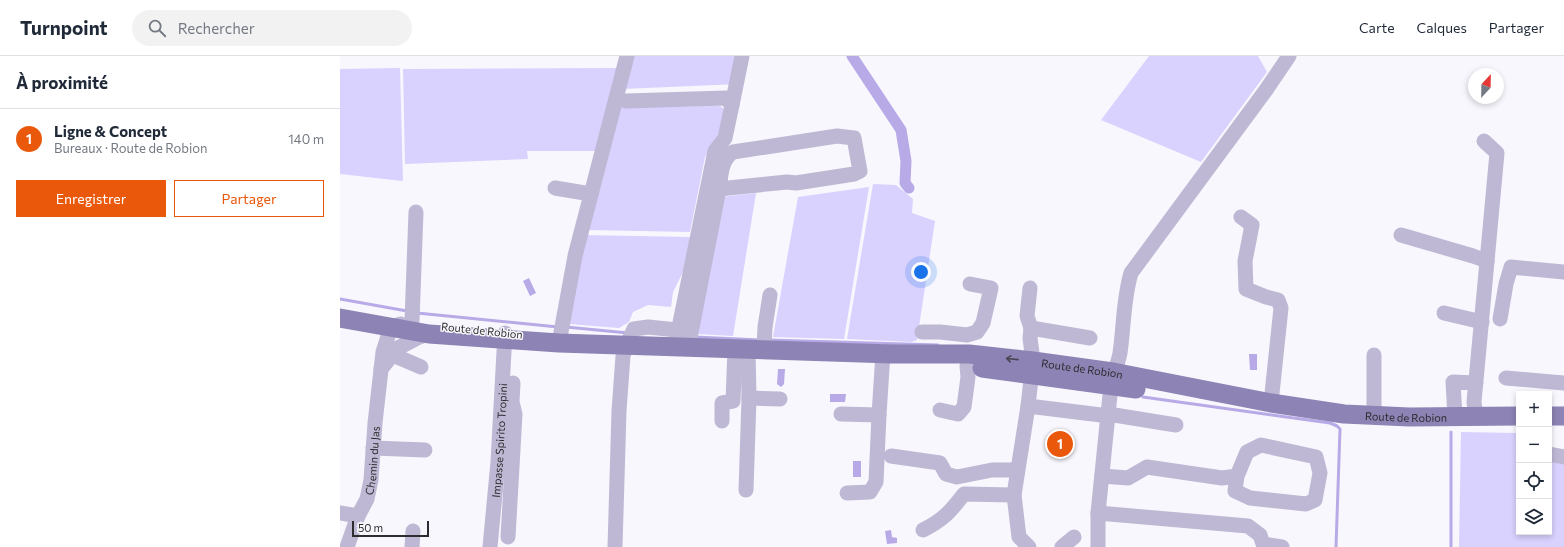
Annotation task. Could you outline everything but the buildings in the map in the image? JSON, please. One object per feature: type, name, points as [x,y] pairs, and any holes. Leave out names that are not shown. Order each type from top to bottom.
[{"type":"main road","name":"Route de Robion","points":[[340,309],[398,324],[429,334],[625,344],[680,342],[749,349],[887,354],[969,354],[1032,368],[1112,379],[1174,384],[1271,403],[1344,414],[1455,417],[1516,416]]},
{"type":"main road","name":"Route de Robion","points":[[340,318],[459,329],[508,338]]},
{"type":"main road","name":"Route de Robion","points":[[887,354],[967,366],[1032,368],[1062,379],[1112,379],[1185,395],[1271,403]]},
{"type":"main road","points":[[1552,416],[1564,416]]},
{"type":"street","points":[[680,342],[715,151],[725,138],[742,56]]},
{"type":"street","points":[[1098,547],[1098,513],[1102,476],[1105,414],[1112,379],[1120,354],[1124,303],[1131,273],[1266,90],[1289,56]]},
{"type":"street","points":[[559,340],[575,256],[591,194],[622,57]]},
{"type":"street","points":[[626,101],[726,98],[732,105]]},
{"type":"street","points":[[680,342],[719,189],[722,167],[726,157],[733,152],[837,136],[854,138],[860,171],[854,174],[796,183],[787,182],[719,189]]},
{"type":"street","points":[[1476,417],[1474,402],[1497,153],[1484,141]]},
{"type":"street","points":[[555,188],[591,194]]},
{"type":"street","points":[[395,352],[416,212]]},
{"type":"street","points":[[1240,217],[1252,225],[1246,261],[1246,288],[1266,297],[1278,300],[1280,308],[1271,403]]},
{"type":"street","points":[[1401,235],[1487,261]]},
{"type":"street","points":[[1500,319],[1510,267],[1564,272]]},
{"type":"street","points":[[922,332],[967,335],[977,332],[984,323],[991,288],[970,284]]},
{"type":"street","points":[[1029,547],[1019,537],[1014,495],[1028,406],[1032,368],[1030,338],[1031,328],[1027,316],[1030,288]]},
{"type":"street","points":[[722,421],[722,403],[733,401],[749,349],[765,327],[770,295]]},
{"type":"street","points":[[1444,313],[1482,322]]},
{"type":"street","name":"Chemin du Jas","points":[[348,547],[358,516],[367,499],[371,480],[383,352],[398,324]]},
{"type":"street","points":[[1031,328],[1090,338]]},
{"type":"street","points":[[381,369],[395,352],[419,337],[429,334]]},
{"type":"street","points":[[508,338],[512,402],[515,414],[508,537]]},
{"type":"street","name":"Impasse Spirito Tropini","points":[[490,547],[508,338]]},
{"type":"street","points":[[616,547],[619,411],[625,344]]},
{"type":"street","points":[[746,490],[749,349]]},
{"type":"street","points":[[395,352],[421,367]]},
{"type":"street","points":[[847,493],[870,492],[876,482],[879,416],[887,354]]},
{"type":"street","points":[[1374,354],[1374,416]]},
{"type":"street","points":[[940,410],[958,414],[964,407],[968,377],[967,366]]},
{"type":"street","points":[[1506,378],[1564,383]]},
{"type":"street","points":[[1455,417],[1453,382],[1476,383]]},
{"type":"street","points":[[749,398],[780,399]]},
{"type":"street","points":[[1028,406],[1105,414],[1176,425]]},
{"type":"street","points":[[841,414],[879,416]]},
{"type":"street","points":[[1262,445],[1316,457],[1320,473],[1315,500],[1306,504],[1250,498],[1234,491],[1236,476],[1247,452],[1262,445]]},
{"type":"street","points":[[374,448],[425,450]]},
{"type":"street","points":[[1552,455],[1564,457]]},
{"type":"street","points":[[891,456],[940,463],[946,474],[957,477],[992,470],[1017,470]]},
{"type":"street","points":[[1102,476],[1128,478],[1146,467],[1222,478],[1236,476]]},
{"type":"street","points":[[923,530],[938,522],[951,511],[964,494],[984,496],[1014,495]]},
{"type":"street","points":[[340,513],[358,516]]},
{"type":"street","points":[[1098,513],[1248,526],[1260,535],[1263,544],[1282,547]]},
{"type":"street","points":[[412,547],[413,531]]},
{"type":"street","points":[[1062,547],[1074,537]]},
{"type":"shaded area","points":[[631,56],[744,56],[739,84],[622,89]]},
{"type":"shaded area","points":[[1149,56],[1258,56],[1267,72],[1201,162],[1101,120]]},
{"type":"shaded area","points":[[400,68],[403,181],[340,174],[340,69]]},
{"type":"shaded area","points":[[617,68],[596,151],[527,151],[528,159],[405,164],[403,69]]},
{"type":"shaded area","points":[[720,106],[724,109],[723,127],[705,157],[690,232],[589,230],[620,107]]},
{"type":"shaded area","points":[[873,184],[896,185],[913,199],[912,213],[935,221],[917,340],[911,342],[847,339]]},
{"type":"shaded area","points":[[869,187],[844,339],[773,337],[798,197]]},
{"type":"shaded area","points":[[756,193],[733,336],[697,334],[721,197]]},
{"type":"shaded area","points":[[584,235],[690,237],[686,266],[673,292],[671,307],[648,305],[633,312],[629,322],[619,328],[569,324]]},
{"type":"shaded area","points":[[529,278],[536,293],[530,296],[523,281]]},
{"type":"shaded area","points":[[1249,354],[1257,354],[1257,370],[1250,370]]},
{"type":"shaded area","points":[[778,369],[785,369],[784,384],[781,387],[777,384]]},
{"type":"shaded area","points":[[830,394],[846,394],[845,402],[830,402]]},
{"type":"shaded area","points":[[1461,432],[1516,433],[1516,535],[1552,535],[1552,458],[1564,460],[1564,547],[1459,547]]},
{"type":"shaded area","points":[[853,461],[861,461],[861,477],[853,477]]},
{"type":"shaded area","points":[[891,530],[892,537],[897,538],[897,543],[887,544],[885,531]]},
{"type":"waterway","points":[[852,56],[901,130],[906,161],[905,183],[909,188]]},
{"type":"waterway","points":[[340,299],[407,311]]},
{"type":"waterway","points":[[417,313],[558,327]]},
{"type":"waterway","points":[[566,327],[628,333]]},
{"type":"waterway","points":[[695,337],[760,340]]},
{"type":"waterway","points":[[769,340],[938,345]]},
{"type":"waterway","points":[[1143,397],[1330,423],[1337,426],[1340,429],[1336,547]]},
{"type":"waterway","points":[[1451,432],[1451,547]]},
{"type":"place","name":"Ligne & Concept","points":[[1060,444]]}]
